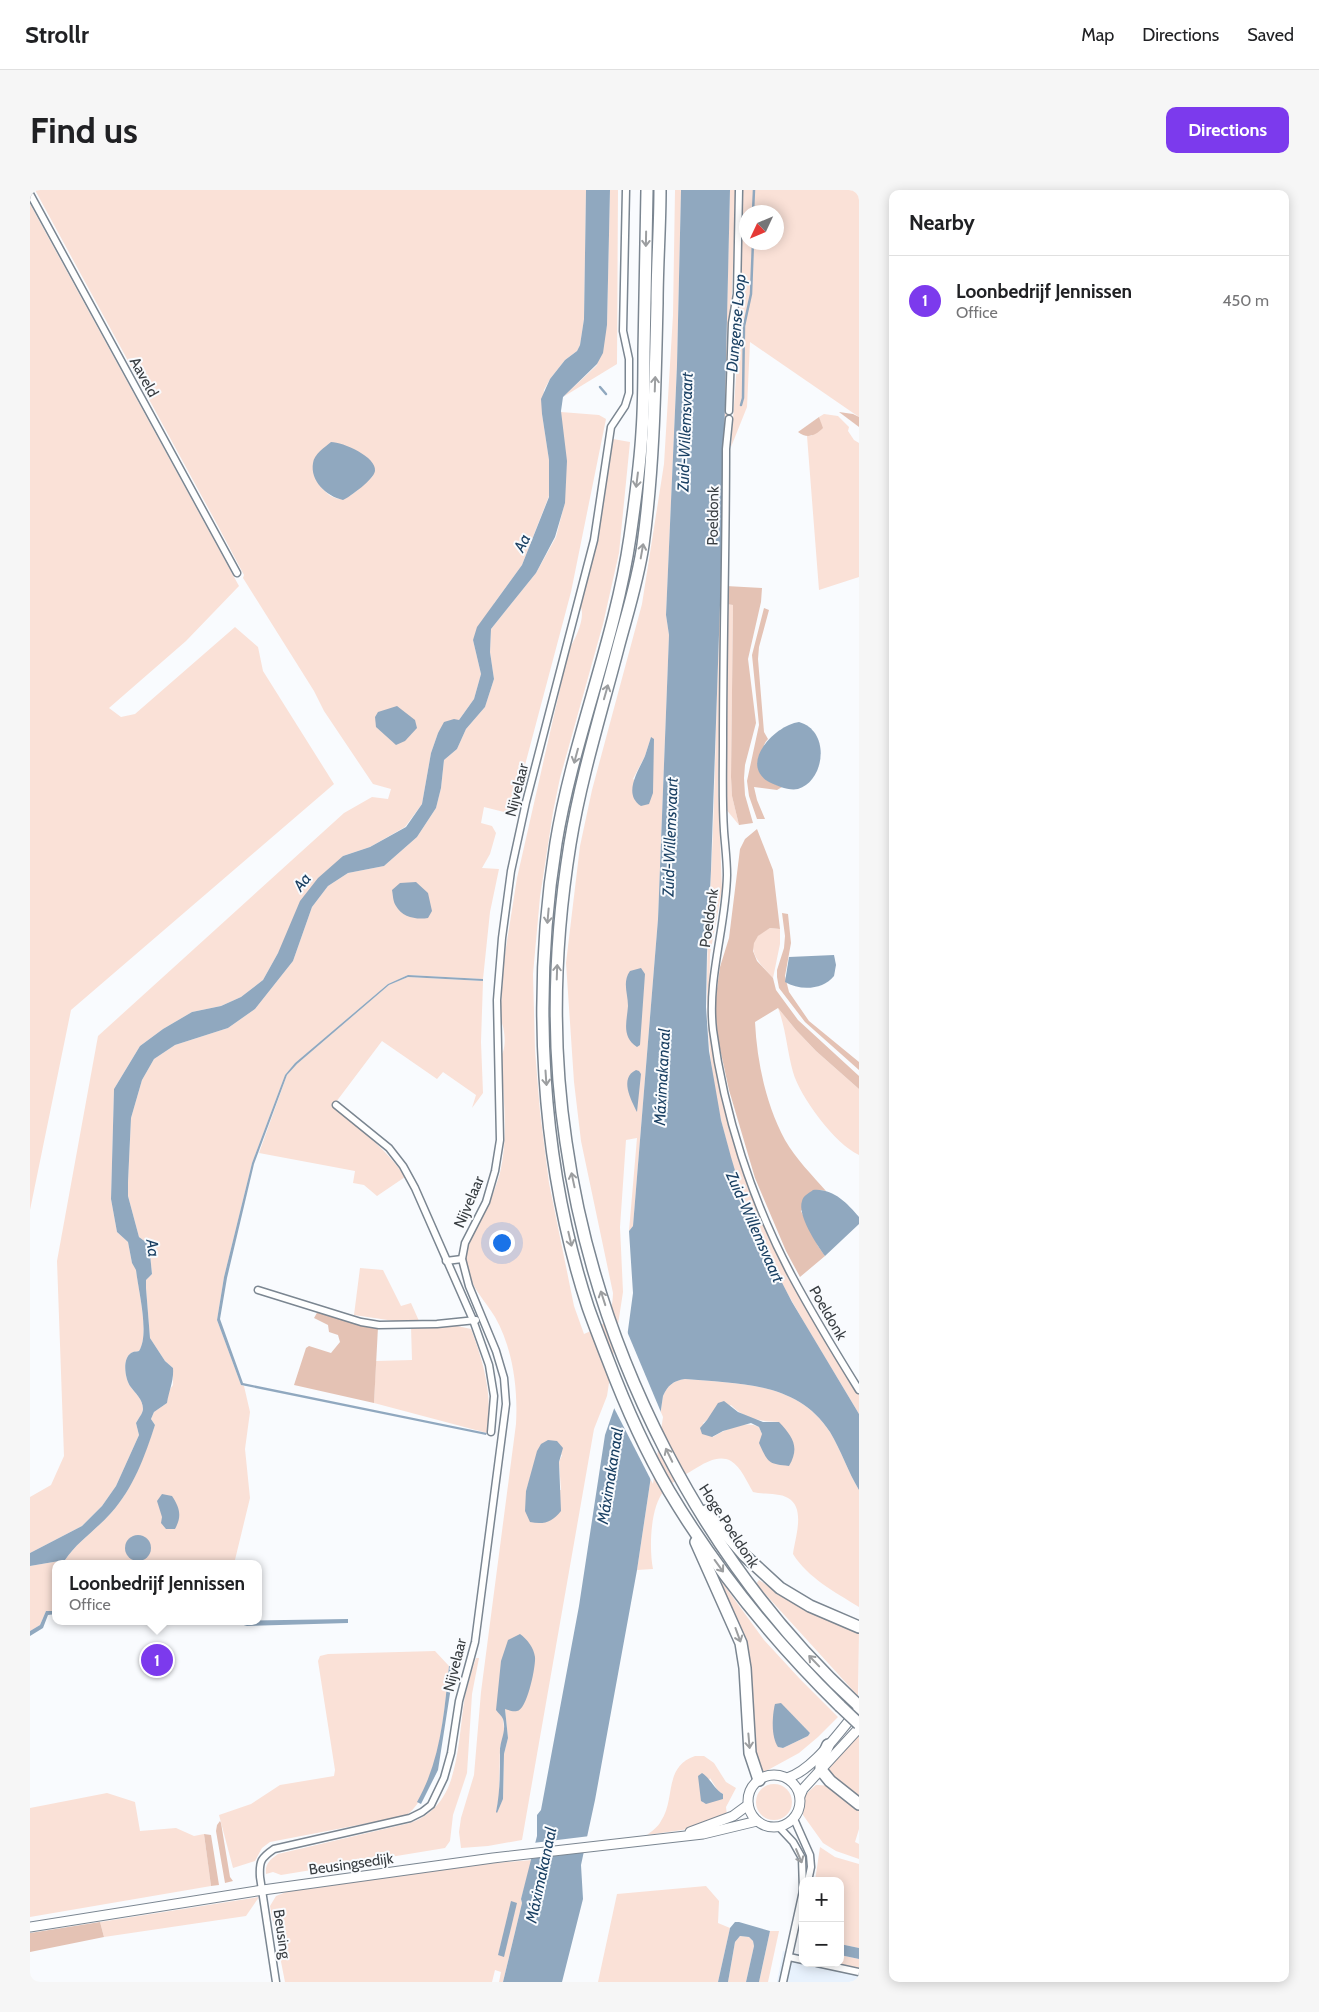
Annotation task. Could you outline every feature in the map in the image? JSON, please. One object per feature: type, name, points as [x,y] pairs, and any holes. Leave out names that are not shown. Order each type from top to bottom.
[{"type":"highway","name":"Hoge Poeldonk","points":[[647,190],[643,431],[630,540],[619,596],[569,784],[557,841],[544,955],[544,1040],[549,1113],[564,1211],[588,1308],[639,1434],[667,1488],[726,1576],[771,1633],[806,1673],[859,1724]]},
{"type":"highway","name":"Hoge Poeldonk","points":[[660,190],[652,466],[643,550],[632,598],[581,786],[568,862],[557,960],[557,1037],[563,1118],[571,1174],[592,1261],[616,1335],[644,1405],[670,1459],[692,1498],[756,1594],[802,1649],[859,1708]]},
{"type":"highway","points":[[692,1498],[708,1512],[744,1556],[780,1588],[810,1606],[859,1627]]},
{"type":"highway","points":[[691,1526],[702,1558],[720,1592],[741,1643],[746,1668],[750,1753],[758,1780]]},
{"type":"highway","points":[[828,1745],[821,1761],[821,1770],[830,1781],[859,1804]]},
{"type":"street","name":"Nijvelaar","points":[[263,1890],[260,1864],[266,1854],[274,1849],[410,1818],[431,1805],[444,1778],[451,1753],[458,1701],[475,1642],[505,1425],[506,1404],[504,1378],[496,1351],[469,1286],[462,1259],[465,1243],[486,1202],[496,1171],[500,1140],[497,1000],[502,938],[511,871],[526,802],[594,540],[611,427],[628,400],[629,366],[623,333],[626,190]]},
{"type":"street","points":[[729,411],[732,323],[737,294],[739,190]]},
{"type":"street","name":"Aaveld","points":[[30,194],[237,573]]},
{"type":"street","name":"Poeldonk","points":[[728,418],[723,655],[723,787],[727,862],[726,892],[711,1007],[713,1029],[724,1086],[742,1153],[773,1237],[792,1275],[859,1390]]},
{"type":"street","name":"Nijvelaar","points":[[336,1105],[389,1148],[403,1166],[416,1188],[473,1320],[488,1364],[494,1396],[492,1432]]},
{"type":"street","points":[[446,1261],[462,1259]]},
{"type":"street","points":[[258,1290],[361,1322],[379,1325],[484,1321]]},
{"type":"street","points":[[787,1778],[799,1773],[828,1745],[859,1708]]},
{"type":"street","points":[[800,1796],[803,1789],[859,1728]]},
{"type":"street","points":[[773,1775],[787,1778],[798,1789],[800,1796],[799,1812],[794,1819],[779,1827],[765,1826],[757,1821],[750,1811],[748,1804],[750,1791],[758,1780],[773,1775]]},
{"type":"street","name":"Beusingsedijk","points":[[678,1836],[733,1816],[748,1804]]},
{"type":"street","points":[[794,1819],[810,1855],[811,1867],[809,1877]]},
{"type":"street","name":"Beusingsedijk","points":[[30,1927],[263,1890],[493,1858],[703,1834],[757,1821]]},
{"type":"street","points":[[779,1827],[792,1842],[802,1858],[803,1877]]},
{"type":"street","name":"Beusing","points":[[263,1890],[276,1982]]},
{"type":"street","points":[[783,1982],[799,1910]]},
{"type":"street","points":[[789,1957],[799,1959]]},
{"type":"street","points":[[835,1967],[859,1972]]},
{"type":"shaded area","points":[[35,190],[586,190],[584,319],[580,345],[577,351],[565,360],[544,390],[542,414],[549,460],[549,496],[522,565],[495,602],[473,640],[481,674],[474,699],[459,720],[438,733],[431,753],[422,804],[405,827],[370,847],[343,856],[278,953],[263,980],[241,997],[221,1006],[192,1012],[163,1029],[140,1046],[114,1089],[111,1199],[117,1232],[128,1242],[132,1263],[136,1269],[143,1323],[142,1343],[139,1351],[131,1353],[125,1364],[128,1383],[143,1405],[142,1412],[136,1423],[139,1435],[116,1486],[102,1506],[82,1526],[30,1553],[30,1497],[51,1485],[64,1456],[57,1261],[98,1036],[344,813],[372,797],[388,799],[391,789],[373,784],[324,711],[314,691],[243,578],[244,575]],"holes":[[[373,476],[353,494],[340,499],[326,492],[318,483]]]},
{"type":"shaded area","points":[[610,190],[618,190],[617,364],[563,397],[597,365],[607,325]]},
{"type":"shaded area","points":[[675,190],[681,190],[677,365],[666,615],[669,635],[658,919],[633,1226],[629,1231],[637,1138],[626,1140],[620,1227],[623,1292],[607,1396],[594,1429],[522,1840],[488,1846],[461,1848],[459,1832],[461,1818],[474,1775],[481,1692],[516,1424],[515,1383],[510,1355],[495,1317],[469,1276],[466,1261],[470,1239],[492,1197],[503,1159],[505,1114],[501,1056],[505,1038],[500,1019],[504,960],[517,878],[569,649],[581,623],[581,607],[613,439],[630,442],[619,553],[603,624],[560,778],[553,812],[540,897],[533,974],[535,1050],[540,1112],[549,1183],[574,1306],[584,1334],[607,1320],[611,1309],[613,1293],[581,1141],[574,1082],[566,963],[580,846],[592,790],[642,604],[664,464],[673,315]],"holes":[[[651,737],[653,793],[633,779],[645,756]],[[541,1444],[562,1455],[559,1462],[561,1490],[526,1491]],[[505,1709],[508,1738],[504,1754],[503,1799],[496,1812],[499,1798],[500,1746],[505,1737],[503,1719]]]},
{"type":"shaded area","points":[[730,190],[736,190],[725,466],[718,787],[722,890],[710,954],[709,1007],[714,1050],[752,1191],[819,1326],[859,1395],[859,1414],[796,1309],[756,1230],[739,1185],[722,1124],[711,1061],[708,1030],[707,968],[717,693]]},
{"type":"shaded area","points":[[743,190],[859,190],[859,417],[750,342],[747,407],[731,447],[739,335],[741,250],[784,250],[784,205],[743,205]]},
{"type":"shaded area","points":[[30,204],[239,586],[186,641],[109,708],[121,717],[135,714],[235,627],[258,647],[263,671],[334,784],[71,1010],[30,1210]]},
{"type":"shaded area","points":[[561,412],[599,415],[606,419],[571,592],[512,814],[484,807],[481,823],[492,826],[496,833],[490,854],[482,868],[499,869],[490,912],[483,979],[408,975],[388,984],[295,1063],[285,1075],[252,1163],[224,1277],[217,1320],[241,1385],[244,1386],[250,1412],[245,1449],[250,1498],[235,1560],[65,1560],[75,1547],[119,1504],[126,1493],[137,1472],[155,1425],[151,1419],[154,1412],[167,1403],[168,1392],[173,1385],[173,1368],[165,1361],[150,1338],[146,1280],[152,1274],[150,1254],[147,1243],[139,1237],[128,1196],[131,1118],[142,1080],[154,1059],[175,1045],[228,1028],[255,1009],[293,961],[312,907],[328,886],[348,873],[384,866],[417,837],[436,808],[441,788],[444,760],[457,749],[466,729],[485,707],[494,679],[490,652],[491,629],[536,573],[556,537],[565,502]]},
{"type":"shaded area","points":[[839,412],[859,417],[859,427]]},
{"type":"shaded area","points":[[824,414],[838,416],[849,427],[848,431],[854,440],[859,443],[859,577],[819,590],[807,436],[811,436],[822,428],[819,417]]},
{"type":"shaded area","points":[[819,417],[823,428],[817,433],[808,436],[798,432]]},
{"type":"shaded area","points":[[726,586],[762,588],[761,602],[748,659],[756,723],[745,765],[744,778],[745,795],[753,823],[739,825],[732,796],[731,777],[733,605],[726,604]]},
{"type":"shaded area","points":[[726,604],[733,605],[731,777],[732,796],[739,825],[725,808]]},
{"type":"shaded area","points":[[764,608],[769,610],[759,647],[758,659],[764,732],[768,739],[762,750],[759,767],[765,779],[782,787],[777,790],[754,787],[765,819],[757,819],[749,796],[747,781],[759,725],[752,655]]},
{"type":"shaded area","points":[[757,829],[773,870],[780,929],[770,928],[758,936],[754,943],[753,951],[757,961],[773,978],[776,990],[798,1020],[859,1076],[859,1089],[816,1051],[778,1008],[755,1022],[760,1068],[778,1127],[794,1154],[826,1191],[820,1190],[801,1211],[825,1256],[800,1277],[786,1251],[755,1178],[729,1090],[716,1030],[714,1010],[720,967],[729,938],[740,849],[745,839]]},
{"type":"shaded area","points":[[782,913],[788,914],[791,943],[785,976],[789,992],[809,1021],[859,1062],[859,1070],[805,1022],[779,988],[777,970],[784,948],[785,936]]},
{"type":"shaded area","points":[[770,928],[780,929],[780,944],[773,978],[757,959],[753,946],[755,940]]},
{"type":"shaded area","points":[[408,977],[483,981],[481,1042],[483,1093],[472,1108],[476,1095],[443,1072],[437,1079],[382,1041],[333,1106],[381,1148],[405,1177],[377,1196],[364,1185],[353,1183],[355,1171],[259,1153],[287,1075],[297,1064],[389,985]]},
{"type":"shaded area","points":[[778,1008],[816,1051],[859,1089],[859,1155],[829,1130],[803,1094],[793,1072]]},
{"type":"shaded area","points":[[360,1268],[383,1270],[401,1306],[411,1303],[419,1321],[401,1322],[354,1315]]},
{"type":"shaded area","points":[[318,1311],[368,1326],[378,1327],[374,1403],[294,1385],[306,1348],[309,1346],[331,1353],[340,1342],[338,1335],[329,1332],[328,1325],[314,1318]]},
{"type":"shaded area","points":[[453,1325],[471,1329],[480,1354],[488,1393],[489,1419],[487,1433],[374,1403],[376,1361],[412,1360],[411,1327]]},
{"type":"shaded area","points":[[681,1380],[725,1382],[765,1388],[784,1394],[801,1403],[816,1415],[830,1432],[859,1490],[859,1607],[814,1577],[799,1563],[793,1554],[798,1516],[797,1509],[793,1503],[784,1496],[753,1492],[738,1467],[727,1459],[714,1460],[702,1465],[676,1480],[664,1491],[659,1498],[653,1517],[651,1551],[653,1569],[637,1570],[663,1396],[671,1384]],"holes":[[[731,1405],[753,1418],[779,1422],[762,1434],[759,1427],[748,1424],[730,1428],[713,1437],[703,1423]]]},
{"type":"shaded area","points":[[52,1562],[52,1611],[46,1611],[40,1625],[30,1631],[30,1566]]},
{"type":"shaded area","points":[[716,1574],[764,1640],[838,1717],[799,1753],[759,1775],[754,1761],[749,1669]],"holes":[[[781,1704],[810,1733],[808,1736],[783,1748],[778,1747]]]},
{"type":"shaded area","points":[[759,1580],[795,1604],[859,1634],[858,1696],[756,1584]]},
{"type":"shaded area","points":[[435,1651],[449,1666],[445,1702],[433,1769],[426,1789],[416,1805],[405,1816],[270,1842],[262,1848],[255,1861],[233,1868],[219,1815],[251,1804],[280,1785],[334,1776],[335,1770],[318,1661],[320,1656],[328,1654]]},
{"type":"shaded area","points":[[476,1658],[479,1658],[472,1694],[467,1773],[453,1815],[450,1841],[445,1848],[281,1875],[273,1872],[266,1874],[267,1864],[278,1854],[410,1823],[433,1810],[448,1787],[456,1762],[465,1696]]},
{"type":"shaded area","points":[[859,1735],[859,1799],[826,1770]]},
{"type":"shaded area","points":[[695,1756],[704,1756],[714,1763],[726,1782],[736,1788],[726,1807],[727,1816],[689,1829],[647,1835],[655,1829],[665,1812],[674,1776],[678,1768],[685,1761]],"holes":[[[710,1778],[718,1791],[723,1794],[703,1803]]]},
{"type":"shaded area","points":[[774,1784],[781,1785],[787,1789],[791,1795],[791,1809],[787,1815],[781,1819],[774,1820],[767,1819],[761,1815],[757,1809],[756,1802],[757,1795],[761,1789],[767,1785]]},
{"type":"shaded area","points":[[816,1785],[835,1789],[859,1808],[859,1829],[855,1842],[859,1844],[859,1859],[836,1851],[823,1843],[803,1815],[805,1795]]},
{"type":"shaded area","points":[[107,1793],[135,1802],[140,1831],[176,1828],[194,1836],[204,1834],[211,1886],[30,1917],[30,1808]]},
{"type":"shaded area","points":[[220,1821],[230,1877],[233,1881],[225,1883],[216,1831]]},
{"type":"shaded area","points":[[204,1834],[211,1835],[219,1885],[211,1886]]},
{"type":"shaded area","points":[[820,1847],[835,1857],[859,1864],[859,1948],[844,1945],[844,1877],[816,1877]]},
{"type":"shaded area","points":[[532,1860],[521,1899],[522,1903],[503,1982],[499,1982],[501,1972],[495,1970],[492,1982],[285,1982],[270,1906],[276,1896],[291,1890],[482,1864]]},
{"type":"shaded area","points":[[706,1886],[719,1901],[718,1923],[730,1928],[718,1982],[598,1982],[617,1894]]},
{"type":"shaded area","points":[[259,1897],[246,1916],[104,1937],[100,1922]]},
{"type":"shaded area","points":[[100,1922],[104,1937],[30,1952],[30,1933]]},
{"type":"shaded area","points":[[770,1931],[779,1931],[768,1982],[759,1982]]},
{"type":"shaded area","points":[[740,1936],[749,1937],[753,1941],[754,1946],[746,1982],[728,1982],[735,1942]]},
{"type":"shaded area","points":[[783,1951],[799,1954],[799,1967],[844,1967],[844,1964],[859,1966],[859,1982],[777,1982]]},
{"type":"shaded area","points":[[844,1956],[859,1959],[859,1968],[844,1965]]},
{"type":"water","points":[[586,190],[610,190],[607,325],[603,353],[597,364],[563,397],[561,411],[567,461],[565,503],[555,537],[536,573],[491,629],[490,652],[494,679],[485,707],[466,729],[457,749],[444,760],[441,788],[436,808],[417,837],[384,866],[348,873],[328,886],[312,907],[293,961],[255,1009],[228,1028],[175,1045],[154,1059],[142,1080],[131,1118],[128,1196],[139,1237],[147,1243],[150,1254],[152,1274],[146,1280],[146,1288],[150,1338],[165,1361],[173,1368],[173,1377],[167,1403],[154,1412],[151,1419],[155,1425],[138,1472],[119,1504],[75,1547],[65,1560],[52,1560],[52,1562],[30,1566],[30,1553],[82,1526],[102,1506],[116,1486],[139,1435],[136,1423],[142,1412],[143,1405],[128,1383],[125,1364],[131,1353],[139,1351],[142,1343],[143,1323],[136,1270],[132,1263],[128,1242],[117,1232],[111,1199],[114,1089],[140,1046],[163,1029],[192,1012],[221,1006],[241,997],[263,980],[278,953],[300,901],[318,878],[343,856],[370,847],[406,827],[422,804],[431,753],[438,733],[444,722],[454,719],[459,720],[474,699],[481,674],[473,640],[477,627],[522,565],[549,497],[549,460],[541,399],[550,379],[565,360],[577,351],[580,345],[584,319]]},
{"type":"water","points":[[681,190],[730,190],[721,576],[707,954],[706,1007],[709,1051],[721,1120],[731,1157],[742,1194],[761,1242],[792,1302],[859,1414],[859,1490],[830,1432],[816,1415],[801,1403],[784,1394],[765,1388],[685,1379],[674,1382],[667,1389],[663,1396],[637,1570],[595,1800],[581,1865],[583,1899],[562,1982],[503,1982],[537,1836],[537,1815],[541,1810],[579,1606],[605,1435],[616,1403],[633,1293],[629,1231],[633,1226],[658,919],[669,635],[666,615],[677,365]]},
{"type":"water","points":[[331,442],[351,447],[365,456],[374,466],[375,471],[371,478],[356,492],[343,500],[325,491],[314,476],[313,463],[315,457]]},
{"type":"water","points":[[397,706],[415,720],[417,728],[405,741],[396,745],[376,727],[375,717],[378,712]]},
{"type":"water","points":[[799,722],[809,727],[816,735],[820,745],[821,756],[819,767],[807,784],[798,789],[791,789],[769,782],[760,774],[757,765],[763,746],[780,730]]},
{"type":"water","points":[[651,737],[654,739],[653,793],[649,804],[641,806],[635,801],[632,789]]},
{"type":"water","points":[[416,882],[428,893],[432,911],[428,918],[419,919],[406,915],[394,903],[392,890],[400,883]]},
{"type":"water","points":[[834,955],[836,965],[834,976],[824,984],[804,988],[785,982],[789,957]]},
{"type":"water","points":[[641,968],[645,974],[640,1045],[637,1047],[629,1038],[626,1028],[628,1006],[626,979],[630,971]]},
{"type":"water","points":[[408,975],[483,979],[483,981],[408,977],[389,985],[297,1064],[287,1075],[254,1164],[227,1278],[220,1319],[243,1383],[487,1433],[486,1435],[241,1385],[217,1320],[224,1277],[252,1163],[285,1075],[295,1063],[388,984]]},
{"type":"water","points":[[636,1070],[641,1074],[637,1112],[627,1084],[628,1078]]},
{"type":"water","points":[[813,1190],[827,1191],[833,1194],[859,1217],[859,1224],[825,1256],[817,1245],[802,1214],[803,1199]]},
{"type":"water","points":[[724,1401],[738,1412],[763,1422],[779,1422],[793,1443],[794,1453],[789,1466],[773,1463],[767,1459],[759,1443],[762,1434],[759,1427],[751,1423],[723,1431],[712,1437],[702,1434],[700,1428],[718,1403]]},
{"type":"water","points":[[548,1440],[557,1441],[563,1448],[559,1462],[561,1511],[547,1522],[530,1522],[525,1511],[526,1491],[537,1451],[541,1444]]},
{"type":"water","points":[[162,1494],[172,1496],[177,1504],[179,1520],[175,1529],[166,1529],[161,1523],[162,1517],[157,1501]]},
{"type":"water","points":[[133,1536],[143,1536],[150,1543],[150,1553],[143,1560],[133,1560],[126,1553],[126,1543]]},
{"type":"water","points":[[46,1611],[52,1611],[52,1614],[48,1615],[43,1628],[30,1636],[30,1631],[40,1625]]},
{"type":"water","points":[[348,1619],[348,1623],[247,1626],[244,1625],[262,1625],[262,1620]]},
{"type":"water","points":[[520,1634],[528,1641],[533,1650],[535,1657],[534,1669],[530,1687],[521,1709],[511,1711],[505,1709],[508,1738],[504,1754],[503,1799],[497,1813],[500,1783],[500,1749],[504,1729],[503,1719],[496,1710],[501,1661],[508,1640]]},
{"type":"water","points":[[449,1666],[454,1668],[438,1770],[421,1804],[417,1802],[431,1770],[440,1736]]},
{"type":"water","points":[[781,1703],[810,1733],[808,1736],[783,1748],[778,1747],[776,1743],[773,1726],[775,1704]]},
{"type":"water","points":[[702,1773],[723,1794],[723,1799],[706,1804],[701,1801],[698,1776]]},
{"type":"water","points":[[511,1901],[517,1903],[504,1957],[498,1955]]},
{"type":"water","points":[[735,1922],[770,1931],[759,1982],[746,1982],[754,1946],[753,1941],[749,1937],[740,1936],[735,1942],[728,1982],[718,1982],[730,1928]]},
{"type":"water","points":[[844,1945],[859,1948],[859,1959],[844,1956]]},
{"type":"pier","points":[[626,1329],[663,1417],[653,1484],[612,1404]]},
{"type":"pier","points":[[590,1836],[587,1852],[529,1859],[533,1843]]},
{"type":"waterway","name":"Dungense Loop","points":[[753,205],[754,190]]},
{"type":"waterway","name":"Dungense Loop","points":[[741,405],[743,398],[744,326],[751,294],[753,250]]},
{"type":"waterway","name":"Dungense Loop","points":[[600,387],[606,394]]},
{"type":"place","name":"Loonbedrijf Jennissen","points":[[157,1660]]},
{"type":"water label","name":"Zuid-Willemsvaart","points":[[685,432]]},
{"type":"water label","name":"Aa","points":[[522,543]]},
{"type":"water label","name":"Zuid-Willemsvaart","points":[[670,837]]},
{"type":"water label","name":"Aa","points":[[302,882]]},
{"type":"water label","name":"Máximakanaal","points":[[662,1077]]},
{"type":"water label","name":"Zuid-Willemsvaart","points":[[755,1227]]},
{"type":"water label","name":"Aa","points":[[153,1248]]},
{"type":"water label","name":"Máximakanaal","points":[[610,1476]]},
{"type":"water label","name":"Máximakanaal","points":[[541,1875]]}]
